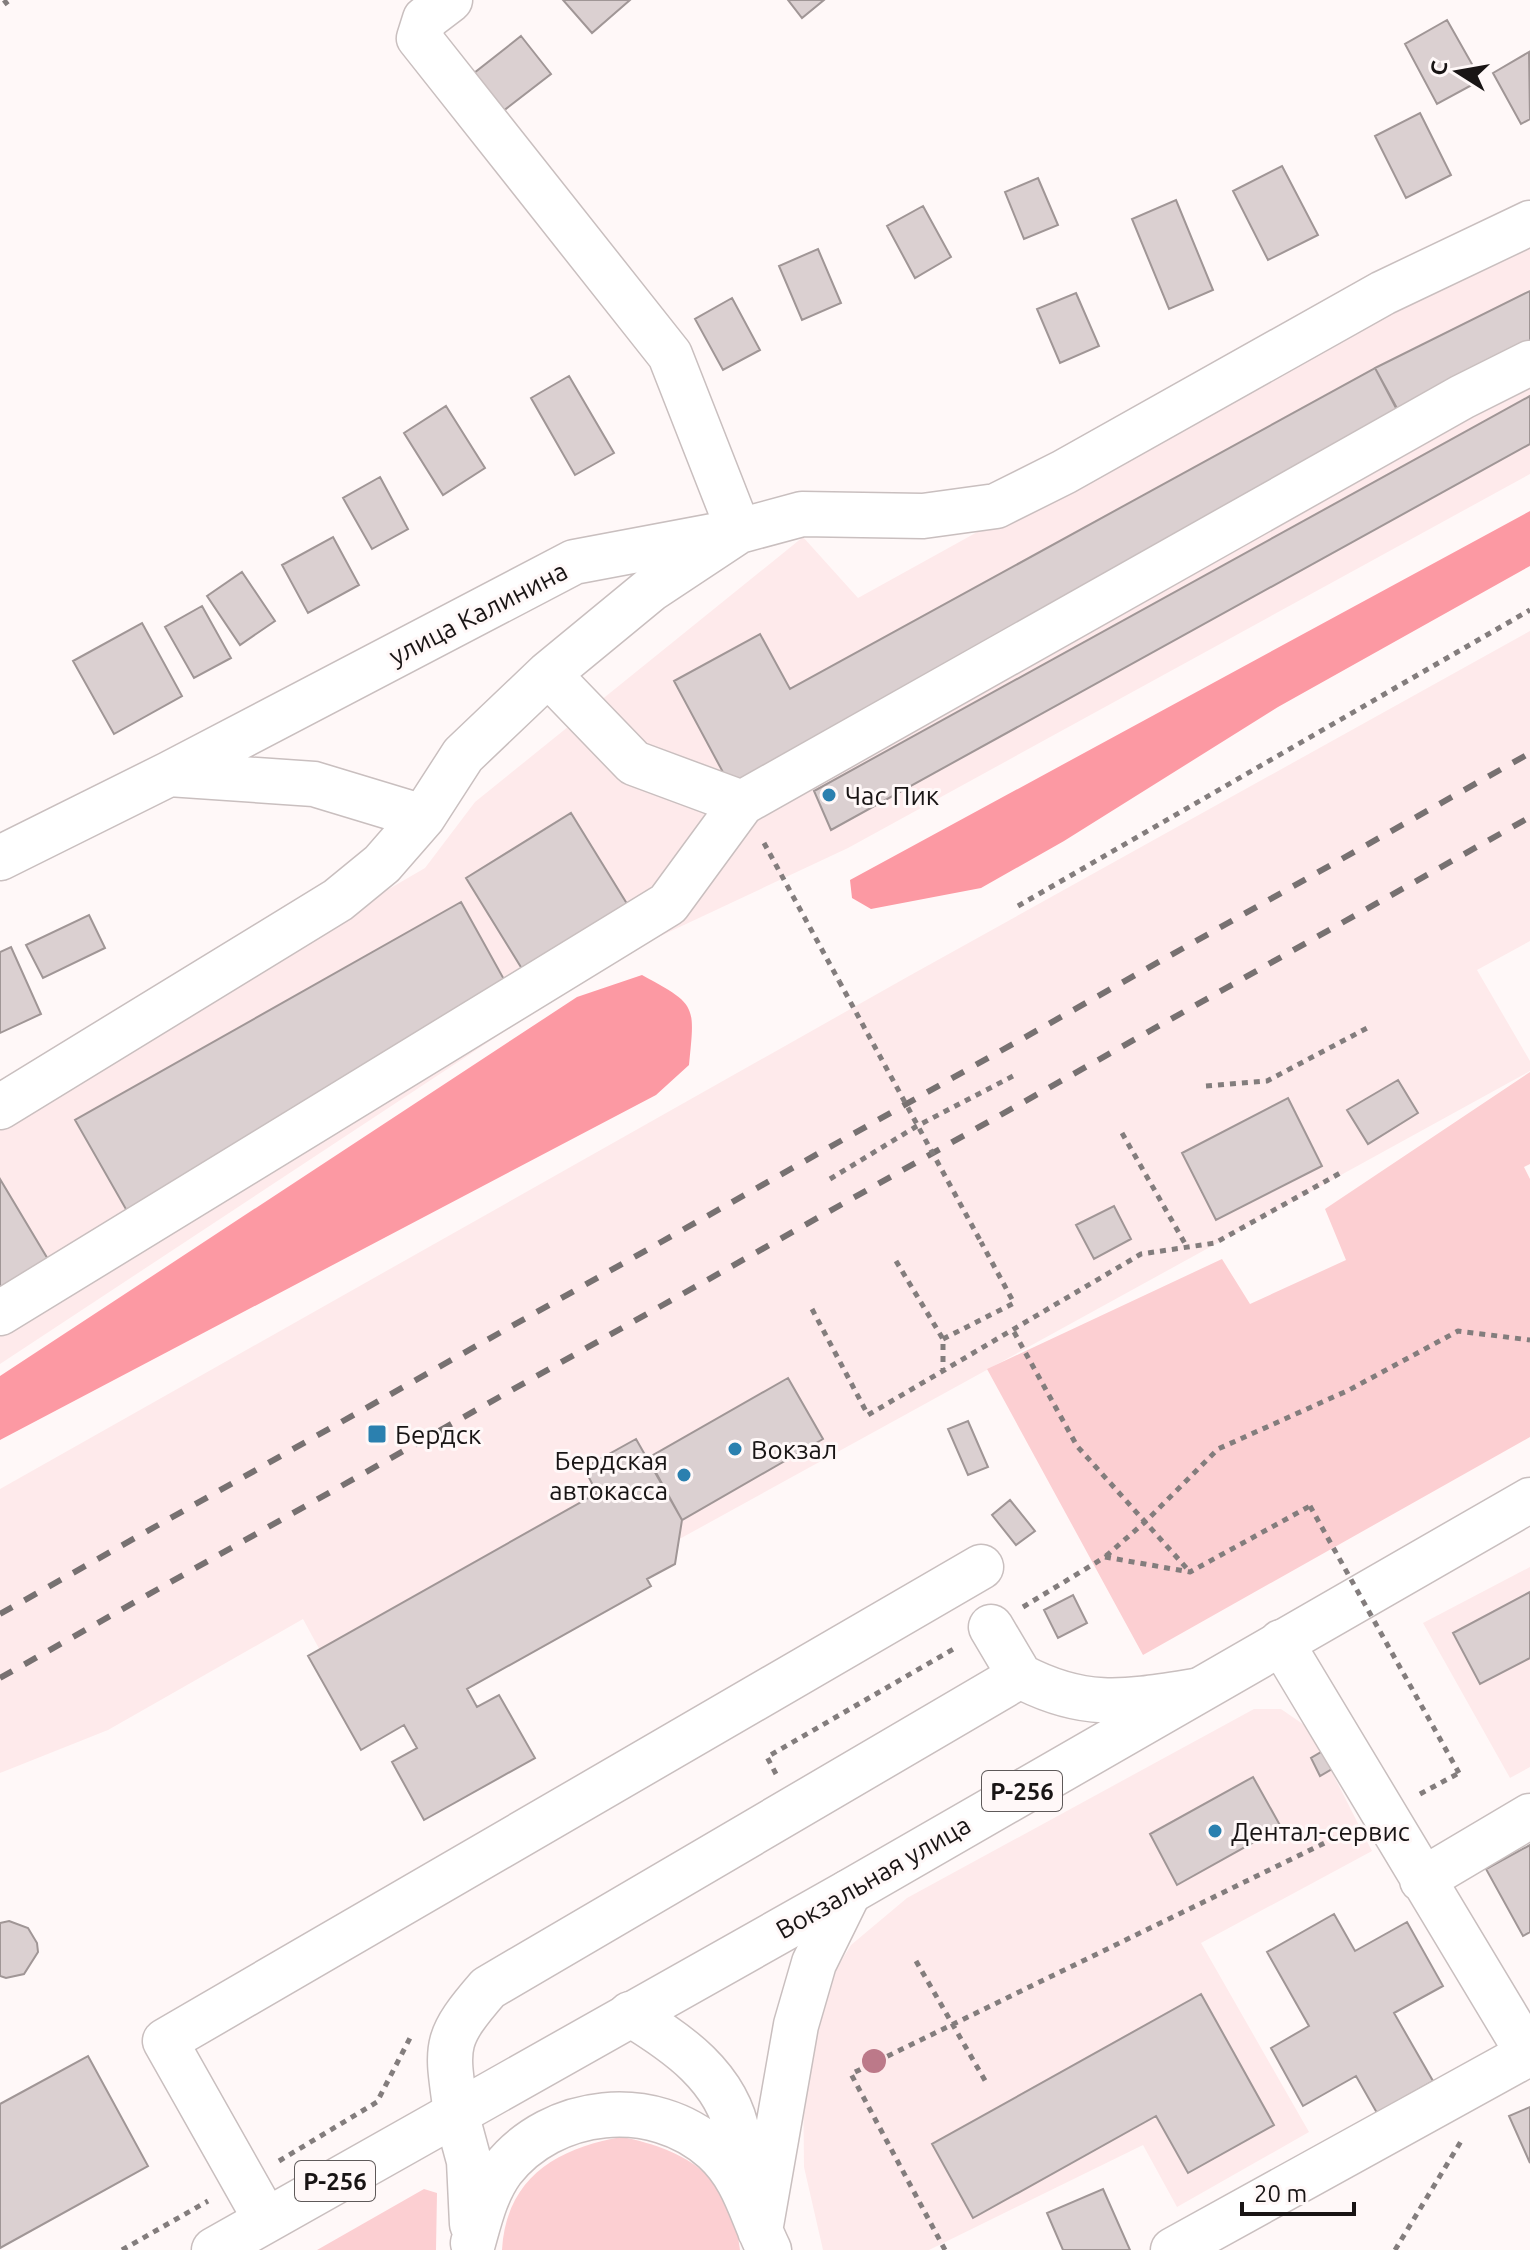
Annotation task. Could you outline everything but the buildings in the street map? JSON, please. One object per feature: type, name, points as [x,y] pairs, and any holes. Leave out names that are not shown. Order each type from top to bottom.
[{"type":"main road","points":[[450,0],[425,19],[419,38],[670,355],[739,531]]},
{"type":"main road","points":[[0,1107],[338,900],[382,864],[423,817],[463,755],[548,674],[650,590],[739,531],[802,514],[923,516],[996,506],[1064,472],[1383,293],[1530,223]]},
{"type":"main road","points":[[0,1313],[668,904],[742,803],[1462,397],[1530,363]]},
{"type":"main road","name":"улица Калинина","points":[[0,858],[169,774],[574,562],[739,531]]},
{"type":"main road","points":[[548,674],[634,763],[742,803]]},
{"type":"main road","points":[[169,774],[314,784],[423,817]]},
{"type":"main road","name":"Вокзальная улица","points":[[214,2250],[849,1892],[1530,1500]]},
{"type":"main road","points":[[266,2220],[165,2041],[981,1567]]},
{"type":"main road","points":[[991,1627],[1020,1676],[1054,1694],[1127,1702],[1195,1691]]},
{"type":"main road","points":[[1173,2250],[1529,2054],[1281,1642]]},
{"type":"main road","points":[[473,2247],[469,2161],[472,2104],[447,2050],[463,2017],[488,1988],[1020,1676]]},
{"type":"main road","points":[[1422,1880],[1530,1816]]},
{"type":"main road","points":[[763,2244],[796,2025],[814,1963],[849,1892]]},
{"type":"main road","points":[[630,2014],[682,2046],[719,2089],[738,2134],[739,2180]]},
{"type":"main road","points":[[473,2247],[483,2205],[502,2170],[531,2142],[565,2123],[590,2117],[643,2115],[681,2128],[713,2149],[739,2180],[752,2205],[763,2244]]},
{"type":"path","points":[[4,0],[10,8]]},
{"type":"path","points":[[1018,906],[1530,610]]},
{"type":"path","points":[[769,853],[1014,1303],[943,1339]]},
{"type":"path","points":[[1206,1086],[1267,1081],[1371,1026]]},
{"type":"path","points":[[830,1179],[917,1126],[1015,1075]]},
{"type":"path","points":[[1122,1133],[1187,1247]]},
{"type":"path","points":[[812,1309],[868,1415],[1014,1332],[1141,1254],[1215,1243],[1342,1172]]},
{"type":"path","points":[[896,1261],[943,1339],[943,1372]]},
{"type":"path","points":[[991,1627],[1105,1557],[1218,1449],[1349,1390],[1458,1331],[1530,1340]]},
{"type":"path","points":[[1014,1332],[1077,1446],[1190,1572]]},
{"type":"path","points":[[1105,1557],[1190,1572],[1310,1506],[1459,1773]]},
{"type":"path","points":[[945,2250],[851,2074],[1384,1815]]},
{"type":"path","points":[[916,1961],[987,2084]]},
{"type":"path","points":[[1395,2250],[1465,2133]]},
{"type":"shaded area","points":[[1530,239],[1530,474],[848,848],[622,954],[0,1364],[0,1115],[425,868],[475,802],[803,537],[858,598],[1390,304]]},
{"type":"shaded area","points":[[1530,511],[1530,566],[1278,707],[1064,841],[981,888],[871,909],[852,898],[850,880]]},
{"type":"shaded area","points":[[1530,631],[1530,941],[1477,970],[1530,1061],[1530,1071],[356,1717],[303,1619],[108,1730],[0,1773],[0,1489],[909,976]]},
{"type":"shaded area","points":[[642,975],[683,1001],[691,1018],[689,1065],[656,1095],[0,1440],[0,1376],[577,997]]},
{"type":"shaded area","points":[[1530,1072],[1530,1164],[1524,1167],[1530,1179],[1530,1437],[1143,1655],[987,1369],[1222,1259],[1250,1304],[1346,1260],[1325,1209]]},
{"type":"shaded area","points":[[1530,1567],[1530,1767],[1510,1778],[1423,1623]]},
{"type":"shaded area","points":[[1254,1709],[1281,1709],[1310,1729],[1372,1851],[1201,1943],[1309,2132],[1177,2207],[1143,2145],[929,2250],[823,2250],[804,2167],[803,2070],[819,1997],[851,1945],[907,1898]]},
{"type":"shaded area","points":[[622,2137],[667,2150],[703,2171],[728,2204],[736,2225],[740,2250],[502,2250],[513,2204],[539,2171],[576,2149]]},
{"type":"shaded area","points":[[424,2189],[437,2193],[436,2250],[317,2250]]},
{"type":"railway","points":[[0,1614],[1530,753]]},
{"type":"railway","points":[[0,1678],[1530,817]]},
{"type":"place","name":"Час Пик","points":[[829,795]]},
{"type":"place","name":"Бердск","points":[[377,1434]]},
{"type":"place","name":"Вокзал","points":[[735,1449]]},
{"type":"place","name":"Бердская автокасса","points":[[684,1475]]},
{"type":"place","name":"Дентал-сервис","points":[[1215,1831]]}]
